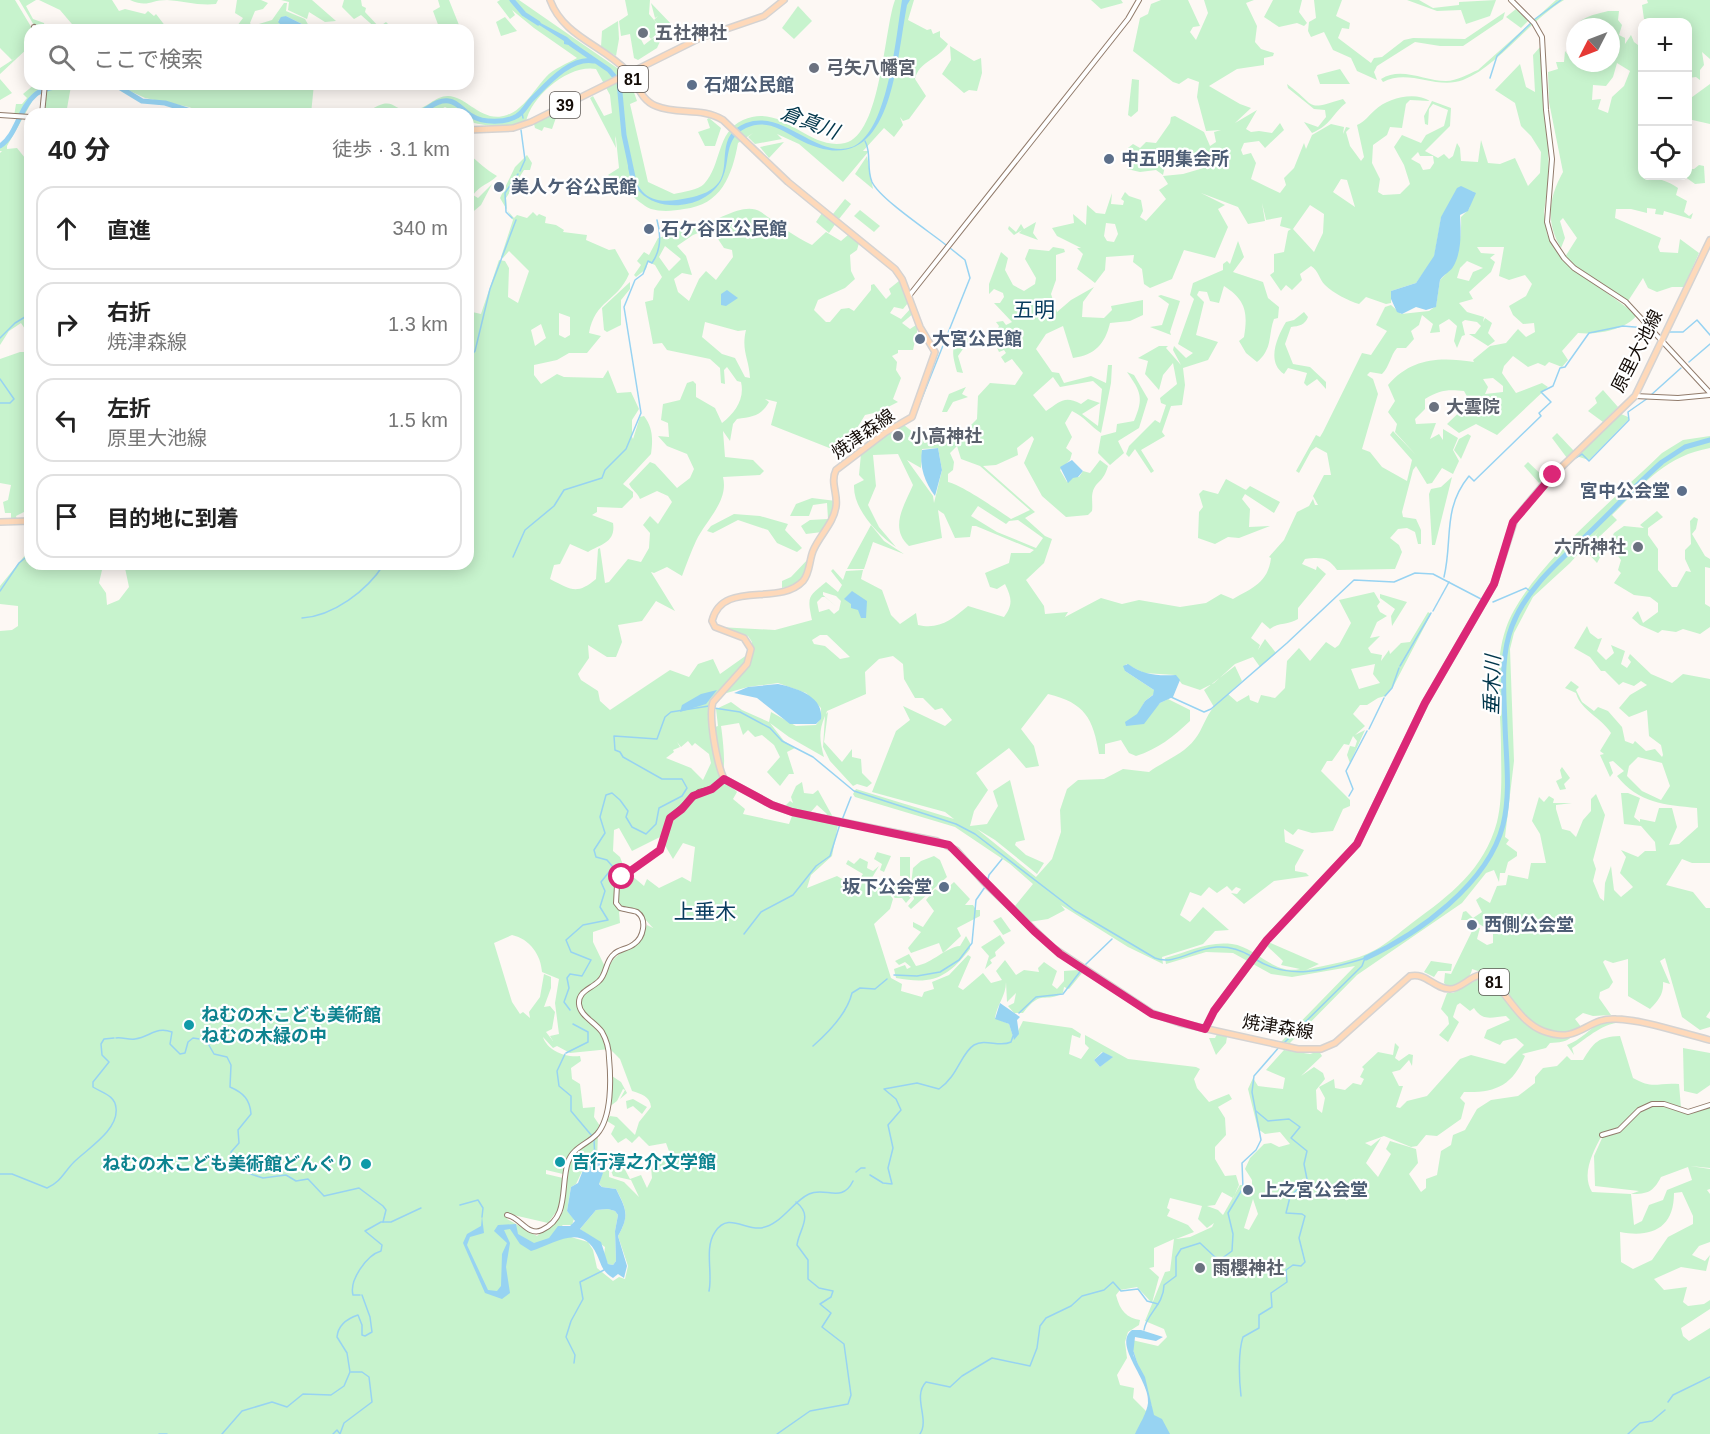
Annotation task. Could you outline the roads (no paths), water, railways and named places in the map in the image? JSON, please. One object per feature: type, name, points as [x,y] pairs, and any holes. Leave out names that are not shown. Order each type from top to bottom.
[{"type":"main road","name":"焼津森線","points":[[550,0],[566,27],[615,60],[629,73],[651,103],[663,108],[710,113],[731,126],[788,182],[889,262],[899,274],[920,327],[935,352],[912,417],[886,432],[836,470],[833,482],[837,499],[834,515],[814,548],[803,581],[791,589],[729,599],[719,604],[713,623],[720,630],[748,640],[751,654],[747,664],[713,702],[710,710],[716,749],[724,779],[772,805],[841,823],[942,842],[956,850],[986,884],[1044,941],[1083,969],[1152,1014],[1205,1029],[1311,1050],[1335,1043],[1406,978],[1414,975],[1448,989],[1455,988],[1476,975],[1488,977],[1524,1020],[1542,1031],[1555,1035],[1576,1034],[1599,1021],[1618,1019],[1710,1040]]},
{"type":"main road","name":"39","points":[[474,129],[522,125],[700,38],[764,16],[784,0]]},
{"type":"main road","name":"原里大池線","points":[[1205,1029],[1214,1011],[1250,962],[1357,844],[1425,703],[1494,584],[1509,534],[1520,512],[1544,484],[1635,396],[1710,240]]},
{"type":"main road","points":[[0,522],[24,521]]},
{"type":"street","points":[[909,296],[1120,30],[1139,0]]},
{"type":"street","points":[[1510,0],[1534,23],[1543,42],[1545,102],[1552,159],[1547,222],[1552,240],[1574,268],[1626,302],[1710,394]]},
{"type":"street","points":[[43,108],[45,90]]},
{"type":"street","points":[[0,115],[24,116]]},
{"type":"street","points":[[1635,396],[1710,394]]},
{"type":"street","points":[[507,1215],[517,1218],[532,1232],[543,1230],[557,1218],[562,1208],[568,1162],[574,1152],[596,1135],[607,1112],[609,1056],[601,1031],[580,1009],[580,997],[599,982],[614,953],[639,939],[643,927],[640,915],[636,911],[620,908],[616,903],[617,885],[626,873],[660,850],[670,818],[693,796],[712,789],[724,779]]},
{"type":"street","points":[[1602,1135],[1619,1130],[1638,1111],[1652,1104],[1664,1104],[1688,1112],[1710,1106]]},
{"type":"water","points":[[902,0],[910,0],[907,5],[892,88],[883,115],[870,135],[852,148],[847,148],[860,142],[870,131],[878,115],[890,76]]},
{"type":"water","points":[[286,16],[302,24],[280,24],[278,22],[281,17]]},
{"type":"water","points":[[533,21],[567,37],[578,47],[564,44],[564,41]]},
{"type":"water","points":[[769,121],[791,129],[818,144],[840,149],[828,150],[766,125],[753,125],[734,138],[725,172],[715,189],[695,202],[684,205],[671,205],[649,199],[634,185],[628,168],[628,159],[637,184],[643,192],[658,200],[668,201],[700,195],[719,182],[730,135],[736,128],[746,123]]},
{"type":"water","points":[[1461,186],[1476,193],[1468,211],[1460,215],[1461,235],[1458,255],[1452,269],[1440,280],[1436,307],[1426,310],[1416,307],[1402,314],[1397,312],[1391,299],[1391,291],[1416,283],[1434,256],[1441,217],[1457,188]]},
{"type":"water","points":[[727,290],[738,298],[726,306],[721,305],[721,294]]},
{"type":"water","points":[[938,448],[942,470],[935,496],[928,486],[921,456],[922,450]]},
{"type":"water","points":[[1072,460],[1083,471],[1068,483],[1060,467]]},
{"type":"water","points":[[852,591],[867,601],[866,618],[861,618],[858,610],[851,608],[851,604],[844,599]]},
{"type":"water","points":[[1128,664],[1150,674],[1176,675],[1180,680],[1173,697],[1160,703],[1144,724],[1126,726],[1125,722],[1137,714],[1145,701],[1153,695],[1154,690],[1125,671],[1123,666]]},
{"type":"water","points":[[778,684],[807,694],[818,704],[821,719],[816,724],[790,724],[757,698],[734,693],[748,687]]},
{"type":"water","points":[[717,690],[706,704],[680,712],[682,705],[701,694]]},
{"type":"water","points":[[1000,1003],[1020,1017],[1017,1020],[1019,1034],[1014,1040],[1009,1024],[995,1019]]},
{"type":"water","points":[[1103,1052],[1113,1057],[1100,1067],[1094,1060]]},
{"type":"water","points":[[596,1159],[599,1161],[603,1173],[599,1184],[602,1187],[616,1189],[624,1207],[624,1223],[618,1236],[627,1266],[624,1278],[618,1274],[613,1278],[607,1273],[591,1245],[584,1239],[576,1237],[558,1240],[531,1251],[520,1244],[510,1229],[504,1230],[510,1243],[506,1267],[510,1293],[502,1299],[485,1293],[463,1243],[467,1234],[481,1226],[482,1216],[484,1233],[470,1237],[467,1245],[488,1290],[497,1291],[501,1286],[502,1254],[507,1243],[494,1231],[498,1225],[516,1224],[518,1234],[534,1243],[549,1238],[558,1226],[570,1226],[575,1221],[567,1211],[571,1187],[578,1183],[585,1165]],"holes":[[[596,1210],[615,1211],[618,1215],[615,1231],[616,1261],[613,1265],[608,1264],[601,1242],[580,1229]]]},
{"type":"water","points":[[1132,1330],[1141,1330],[1163,1337],[1156,1341],[1135,1337],[1133,1355],[1145,1377],[1154,1415],[1162,1419],[1170,1434],[1135,1434],[1145,1415],[1148,1403],[1144,1384],[1126,1345],[1127,1337]]},
{"type":"waterway","name":"倉真川","points":[[512,0],[524,14],[538,23]]},
{"type":"waterway","points":[[1535,19],[1561,0]]},
{"type":"waterway","points":[[1490,78],[1497,56],[1531,23]]},
{"type":"waterway","name":"倉真川","points":[[571,44],[609,70],[619,82],[624,135],[633,177]]},
{"type":"waterway","points":[[474,116],[488,121],[512,118],[524,110],[530,101],[560,72],[577,63],[594,61]]},
{"type":"waterway","points":[[24,108],[35,95],[44,90]]},
{"type":"waterway","points":[[124,90],[142,101],[165,103],[181,108]]},
{"type":"waterway","points":[[428,108],[444,101],[455,103],[461,108]]},
{"type":"waterway","points":[[0,146],[10,135],[24,109]]},
{"type":"waterway","points":[[522,112],[523,118]]},
{"type":"waterway","points":[[520,171],[525,160],[521,130]]},
{"type":"waterway","points":[[865,141],[870,177],[877,189],[895,206],[946,245]]},
{"type":"waterway","points":[[512,218],[506,212],[505,193],[518,174]]},
{"type":"waterway","points":[[474,352],[490,289],[516,220]]},
{"type":"waterway","points":[[513,557],[525,530],[554,506],[564,490],[602,478],[605,470],[626,449],[641,413],[624,307],[635,280],[643,274],[648,261],[652,263],[657,253],[660,236],[657,220]]},
{"type":"waterway","points":[[918,408],[970,278],[965,260],[950,248]]},
{"type":"waterway","points":[[0,338],[24,318]]},
{"type":"waterway","points":[[1668,332],[1683,332],[1697,320],[1710,335]]},
{"type":"waterway","points":[[1444,577],[1455,500],[1469,476],[1474,481],[1541,416],[1539,413],[1551,402],[1541,392],[1553,386],[1560,368],[1565,367],[1589,333],[1623,326],[1646,328]]},
{"type":"waterway","points":[[1689,362],[1710,344]]},
{"type":"waterway","points":[[1651,395],[1681,368]]},
{"type":"waterway","points":[[0,379],[14,399],[10,403],[0,403]]},
{"type":"waterway","points":[[1574,459],[1582,454],[1589,461],[1629,420],[1628,412],[1648,398]]},
{"type":"waterway","name":"垂木川","points":[[1366,958],[1407,935],[1448,905],[1467,887],[1495,847],[1503,825],[1507,801],[1504,662],[1512,626],[1526,599],[1557,564],[1662,462],[1685,447],[1710,440]]},
{"type":"waterway","points":[[0,591],[24,559]]},
{"type":"waterway","points":[[302,618],[326,613],[337,607],[359,592],[380,570]]},
{"type":"waterway","points":[[1171,697],[1204,712],[1211,709],[1287,643],[1354,580],[1394,582],[1415,573],[1433,574],[1481,599]]},
{"type":"waterway","points":[[1433,611],[1449,582]]},
{"type":"waterway","points":[[1493,602],[1526,588],[1531,592]]},
{"type":"waterway","points":[[1400,666],[1431,613]]},
{"type":"waterway","points":[[1385,696],[1392,688],[1399,668]]},
{"type":"waterway","points":[[1369,729],[1384,698]]},
{"type":"waterway","points":[[570,1010],[564,1002],[569,988],[567,978],[570,974],[582,976],[591,960],[571,952],[566,940],[583,925],[608,920],[600,907],[605,891],[601,882],[613,867],[607,860],[596,857],[594,850],[605,833],[600,817],[606,795],[612,793],[620,800],[628,811],[626,817],[632,827],[646,834],[656,824],[659,808],[682,796],[687,788],[682,779],[662,779],[623,757],[615,750],[614,736],[657,739],[665,717],[671,712],[709,706]]},
{"type":"waterway","points":[[714,708],[740,712],[770,728],[782,741],[813,757],[854,791],[956,824],[975,834],[1074,910],[1155,958],[1175,959],[1208,948],[1221,947],[1235,949],[1251,956]]},
{"type":"waterway","points":[[1349,796],[1353,789],[1346,771],[1367,731]]},
{"type":"waterway","points":[[842,820],[851,797]]},
{"type":"waterway","points":[[744,934],[761,912],[793,895],[816,866],[830,856],[840,824]]},
{"type":"waterway","points":[[987,883],[989,875],[1002,859]]},
{"type":"waterway","points":[[894,975],[917,976],[940,972],[959,960],[972,943],[976,900],[985,887]]},
{"type":"waterway","points":[[1085,965],[1112,939]]},
{"type":"waterway","points":[[1284,1043],[1362,966],[1365,958]]},
{"type":"waterway","points":[[1255,959],[1269,966],[1296,972],[1324,969],[1366,958]]},
{"type":"waterway","points":[[1019,1013],[1036,997],[1063,994],[1082,969]]},
{"type":"waterway","points":[[813,1046],[842,1015],[852,993],[860,988],[875,989],[887,979]]},
{"type":"waterway","points":[[566,1053],[588,1042],[588,1032],[573,1024]]},
{"type":"waterway","points":[[116,1038],[135,1039],[166,1030],[172,1032],[170,1044],[180,1054],[185,1053],[188,1042],[193,1038],[206,1040],[214,1054],[227,1057],[231,1065],[230,1087],[248,1101],[250,1109],[251,1114],[238,1130],[239,1143],[231,1152],[233,1164],[241,1171],[263,1178],[286,1175],[296,1181],[308,1179],[324,1196],[359,1188],[386,1210],[383,1222]]},
{"type":"waterway","points":[[870,1175],[883,1183],[892,1184],[888,1168],[893,1148],[888,1125],[901,1110],[896,1099],[884,1089],[917,1083],[939,1089],[951,1078],[966,1053],[974,1045],[983,1042],[1006,1044],[1011,1042],[1013,1036]]},
{"type":"waterway","points":[[0,1174],[12,1174],[47,1188],[52,1186],[113,1124],[116,1116],[115,1104],[111,1097],[93,1087],[93,1082],[109,1062],[102,1055],[101,1044],[104,1039],[114,1038]]},
{"type":"waterway","points":[[1144,1330],[1145,1324],[1161,1298],[1164,1285],[1176,1276],[1176,1257],[1181,1249],[1200,1243],[1215,1257],[1221,1259],[1232,1251],[1233,1234],[1228,1213],[1243,1188],[1242,1163],[1256,1150],[1261,1140],[1252,1092],[1254,1076],[1280,1046]]},
{"type":"waterway","points":[[565,1054],[557,1071],[559,1086],[571,1096],[571,1111],[592,1136]]},
{"type":"waterway","points":[[1241,1396],[1239,1374],[1243,1337],[1259,1328],[1259,1315],[1272,1307],[1271,1293],[1287,1282],[1286,1270],[1293,1265],[1301,1266],[1305,1262],[1299,1238],[1305,1216],[1286,1213],[1290,1197],[1307,1179],[1304,1164],[1307,1151],[1291,1138],[1300,1127],[1289,1119],[1268,1121],[1256,1111]]},
{"type":"waterway","points":[[594,1140],[595,1159]]},
{"type":"waterway","points":[[856,1172],[865,1168]]},
{"type":"waterway","points":[[709,1291],[710,1245],[720,1226],[731,1222],[755,1228],[768,1226],[775,1223],[809,1194],[844,1192],[853,1181]]},
{"type":"waterway","points":[[460,1205],[478,1200],[483,1208],[482,1217]]},
{"type":"waterway","points":[[777,1434],[810,1411],[848,1404],[851,1395],[844,1344],[822,1327],[831,1313],[820,1304],[831,1297],[833,1291],[819,1288],[808,1279],[808,1260],[797,1245],[805,1218],[804,1212],[796,1202]]},
{"type":"waterway","points":[[360,1295],[353,1295],[352,1289],[356,1276],[370,1257],[381,1251],[382,1245],[365,1231],[381,1222],[391,1222],[421,1208]]},
{"type":"waterway","points":[[574,1363],[575,1355],[566,1337],[571,1321],[583,1299],[580,1282],[604,1270]]},
{"type":"waterway","points":[[920,1434],[923,1428],[921,1394],[926,1382],[950,1387],[962,1376],[992,1358],[1030,1366],[1037,1348],[1040,1326],[1046,1318],[1071,1306],[1082,1296],[1104,1290],[1113,1282],[1121,1291],[1138,1289],[1147,1301],[1158,1304]]},
{"type":"waterway","points":[[222,1434],[242,1411],[272,1402],[287,1407],[303,1394],[331,1395],[344,1386],[350,1372],[347,1353],[337,1337],[339,1329],[346,1321],[358,1315],[362,1325],[362,1335],[365,1336],[372,1332],[370,1317],[362,1295]]},
{"type":"waterway","points":[[1133,1352],[1137,1364]]},
{"type":"waterway","points":[[333,1434],[337,1430],[340,1434],[344,1423],[372,1402],[369,1377],[362,1372],[351,1372]]},
{"type":"waterway","points":[[1668,1402],[1673,1395],[1710,1377]]},
{"type":"waterway","points":[[1628,1434],[1640,1423],[1652,1421],[1665,1410]]},
{"type":"waterway","points":[[159,1434],[167,1434]]},
{"type":"place","name":"五社神社","points":[[643,33]]},
{"type":"place","name":"弓矢八幡宮","points":[[814,68]]},
{"type":"place","name":"石畑公民館","points":[[692,85]]},
{"type":"place","name":"中五明集会所","points":[[1109,159]]},
{"type":"place","name":"美人ケ谷公民館","points":[[499,187]]},
{"type":"place","name":"石ケ谷区公民館","points":[[649,229]]},
{"type":"place","name":"大宮公民館","points":[[920,339]]},
{"type":"place","name":"大雲院","points":[[1434,407]]},
{"type":"place","name":"小高神社","points":[[898,436]]},
{"type":"place","name":"宮中公会堂","points":[[1682,491]]},
{"type":"place","name":"六所神社","points":[[1638,547]]},
{"type":"place","name":"坂下公会堂","points":[[944,887]]},
{"type":"place","name":"西側公会堂","points":[[1472,925]]},
{"type":"place","name":"ねむの木こども美術館 ねむの木緑の中","points":[[189,1025]]},
{"type":"place","name":"吉行淳之介文学館","points":[[560,1162]]},
{"type":"place","name":"ねむの木こども美術館どんぐり","points":[[366,1164]]},
{"type":"place","name":"上之宮公会堂","points":[[1248,1190]]},
{"type":"place","name":"雨櫻神社","points":[[1200,1268]]},
{"type":"district","name":"五明","points":[[1034,309]]},
{"type":"district","name":"上垂木","points":[[705,911]]}]
